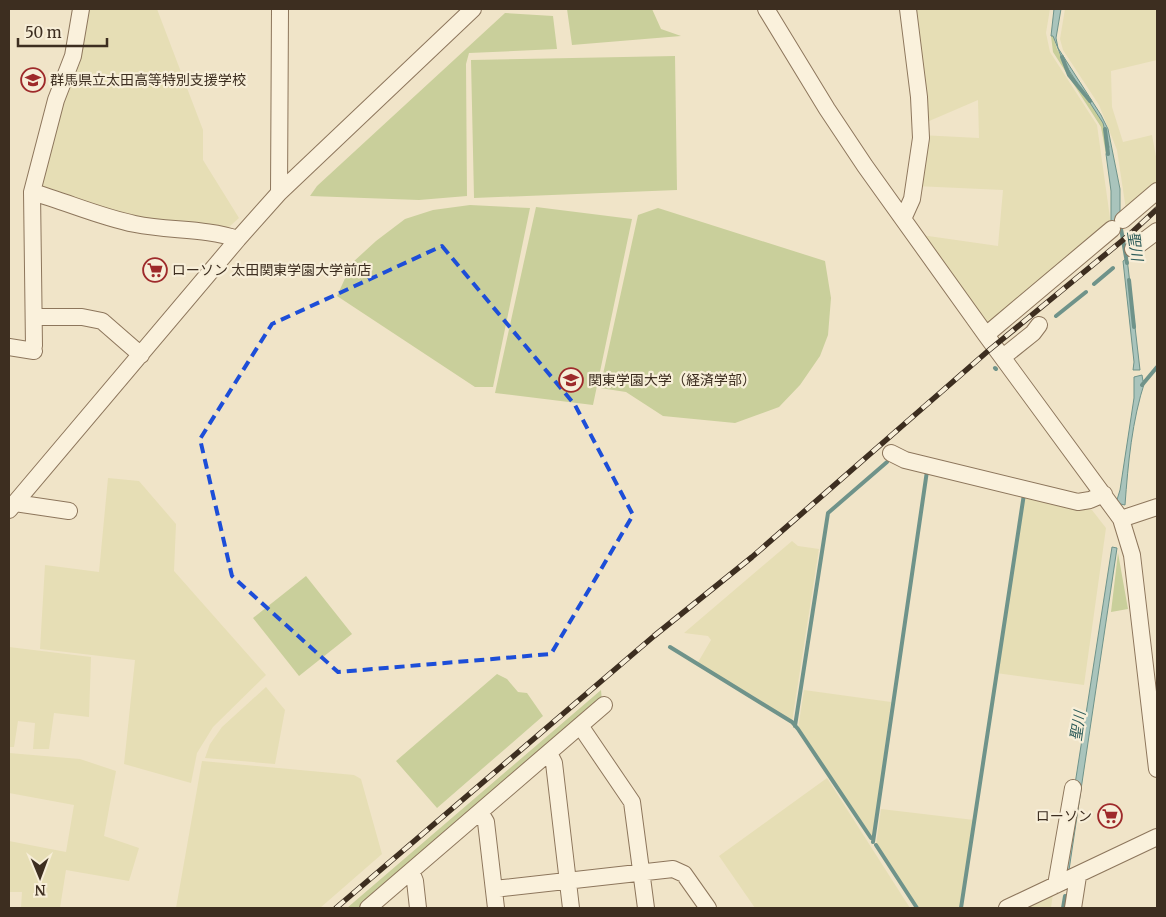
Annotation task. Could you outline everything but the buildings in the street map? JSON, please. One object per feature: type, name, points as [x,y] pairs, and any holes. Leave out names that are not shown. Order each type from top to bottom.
[{"type":"street","points":[[9,347],[34,349],[32,192],[56,100],[73,56],[81,9]]},
{"type":"street","points":[[279,193],[280,9]]},
{"type":"street","points":[[12,506],[279,193],[473,9]]},
{"type":"street","points":[[766,9],[833,117],[903,219],[1121,519],[1132,555],[1157,769]]},
{"type":"street","points":[[903,219],[912,199],[921,138],[918,88],[908,9]]},
{"type":"street","points":[[986,335],[1157,191]]},
{"type":"street","points":[[32,192],[134,224],[222,234],[238,239]]},
{"type":"street","points":[[1133,249],[1157,231]]},
{"type":"street","points":[[34,317],[82,316],[102,321],[141,355]]},
{"type":"street","points":[[1003,357],[1033,333],[1039,325]]},
{"type":"street","points":[[890,454],[905,460],[1078,502],[1090,500],[1104,494]]},
{"type":"street","points":[[12,506],[69,511]]},
{"type":"street","points":[[1121,519],[1157,507]]},
{"type":"street","points":[[368,908],[604,705]]},
{"type":"street","points":[[580,726],[632,802],[646,908]]},
{"type":"street","points":[[549,753],[554,763],[571,908]]},
{"type":"street","points":[[1072,788],[1066,881],[1073,908]]},
{"type":"street","points":[[480,812],[486,822],[496,908]]},
{"type":"street","points":[[1007,908],[1157,837]]},
{"type":"street","points":[[494,889],[673,869],[684,874],[708,908]]},
{"type":"street","points":[[411,871],[415,881],[418,908]]},
{"type":"highlighted area","points":[[442,246],[575,405],[633,515],[551,654],[338,672],[232,576],[200,439],[272,324]]},
{"type":"shaded area","points":[[86,9],[157,9],[203,130],[203,160],[239,218],[229,227],[140,220],[39,187]]},
{"type":"shaded area","points":[[916,9],[1050,9],[1046,33],[1050,52],[1097,125],[1111,225],[987,327],[921,235],[998,246],[1003,190],[915,186],[920,135],[979,138],[978,100],[920,125]]},
{"type":"shaded area","points":[[1065,9],[1157,9],[1157,60],[1111,71],[1112,107],[1123,142],[1152,135],[1157,162],[1157,183],[1126,210],[1117,150],[1099,105],[1063,50],[1060,39]]},
{"type":"shaded area","points":[[108,478],[139,481],[176,524],[174,571],[266,675],[213,727],[197,753],[191,783],[124,764],[135,660],[40,649],[45,565],[99,572]]},
{"type":"shaded area","points":[[1024,494],[1092,510],[1106,528],[1084,685],[996,673]]},
{"type":"shaded area","points":[[792,541],[798,546],[819,549],[792,722],[752,695],[697,664],[711,640],[708,636],[684,633]]},
{"type":"shaded area","points":[[9,647],[91,657],[89,717],[54,713],[49,749],[33,749],[35,723],[18,721],[14,747],[9,747]]},
{"type":"shaded area","points":[[266,687],[285,710],[275,764],[205,758],[210,744],[222,727]]},
{"type":"shaded area","points":[[804,690],[891,702],[873,836],[871,838],[798,729]]},
{"type":"shaded area","points":[[9,753],[80,759],[116,771],[104,836],[139,848],[129,881],[66,870],[60,908],[21,908],[22,892],[9,892],[9,841],[66,852],[74,805],[9,793]]},
{"type":"shaded area","points":[[202,761],[354,775],[361,779],[382,854],[320,908],[176,908]]},
{"type":"shaded area","points":[[827,778],[910,908],[755,908],[719,856]]},
{"type":"shaded area","points":[[881,809],[974,820],[961,908],[917,908],[876,845]]},
{"type":"shaded area","points":[[1053,893],[1051,908],[1022,908]]},
{"type":"green space","points":[[567,9],[652,9],[661,29],[681,36],[572,45]]},
{"type":"green space","points":[[505,13],[553,16],[557,49],[469,53],[466,64],[467,196],[419,200],[310,196],[317,186]]},
{"type":"green space","points":[[1051,36],[1053,36],[1057,49],[1103,123],[1109,147],[1106,154],[1101,127],[1053,52]]},
{"type":"green space","points":[[675,56],[677,190],[474,198],[471,60]]},
{"type":"green space","points":[[470,205],[530,208],[493,387],[475,387],[337,296],[352,263],[376,241],[405,219],[433,210]]},
{"type":"green space","points":[[536,207],[632,219],[593,405],[495,393]]},
{"type":"green space","points":[[658,208],[825,261],[831,298],[828,335],[820,356],[800,385],[779,407],[735,423],[663,416],[626,392],[600,388],[638,215]]},
{"type":"green space","points":[[1118,553],[1128,609],[1111,612]]},
{"type":"green space","points":[[306,576],[352,634],[299,676],[253,618]]},
{"type":"green space","points":[[497,674],[507,679],[518,692],[527,693],[543,716],[437,808],[396,761]]},
{"type":"green space","points":[[601,690],[602,702],[359,908],[347,908]]},
{"type":"water","points":[[1054,9],[1061,9],[1056,38],[1058,48],[1108,129],[1120,189],[1120,216],[1111,224],[1111,191],[1106,154],[1109,147],[1103,123],[1063,61],[1053,36],[1051,36]]},
{"type":"water","points":[[1127,258],[1140,370],[1133,370],[1134,362],[1123,261]]},
{"type":"water","points":[[1142,375],[1143,381],[1145,381],[1129,458],[1125,505],[1116,503],[1120,490],[1134,398],[1134,377]]},
{"type":"water","points":[[1112,547],[1117,548],[1069,870],[1061,874]]},
{"type":"waterway","name":"聖川","points":[[1062,57],[1069,75],[1090,101]]},
{"type":"waterway","name":"聖川","points":[[1105,129],[1108,154]]},
{"type":"waterway","name":"聖川","points":[[1120,223],[1127,263]]},
{"type":"waterway","points":[[1094,284],[1113,268]]},
{"type":"waterway","name":"聖川","points":[[1129,280],[1134,327]]},
{"type":"waterway","points":[[1056,316],[1086,292]]},
{"type":"waterway","points":[[1142,385],[1157,367]]},
{"type":"waterway","points":[[795,726],[828,513],[887,462]]},
{"type":"waterway","points":[[873,842],[927,471]]},
{"type":"waterway","points":[[961,908],[1024,494],[1022,494]]},
{"type":"waterway","points":[[670,647],[792,722],[871,838]]},
{"type":"waterway","points":[[876,845],[917,908]]},
{"type":"waterway","name":"聖川","points":[[1063,908],[1065,896]]},
{"type":"railway","points":[[336,908],[654,636],[752,557],[988,351],[1129,235],[1157,209]]},
{"type":"place","name":"群馬県立太田高等特別支援学校","points":[[33,80]]},
{"type":"place","name":"ローソン 太田関東学園大学前店","points":[[155,270]]},
{"type":"place","name":"関東学園大学（経済学部）","points":[[571,380]]},
{"type":"place","name":"ローソン","points":[[1110,816]]}]
